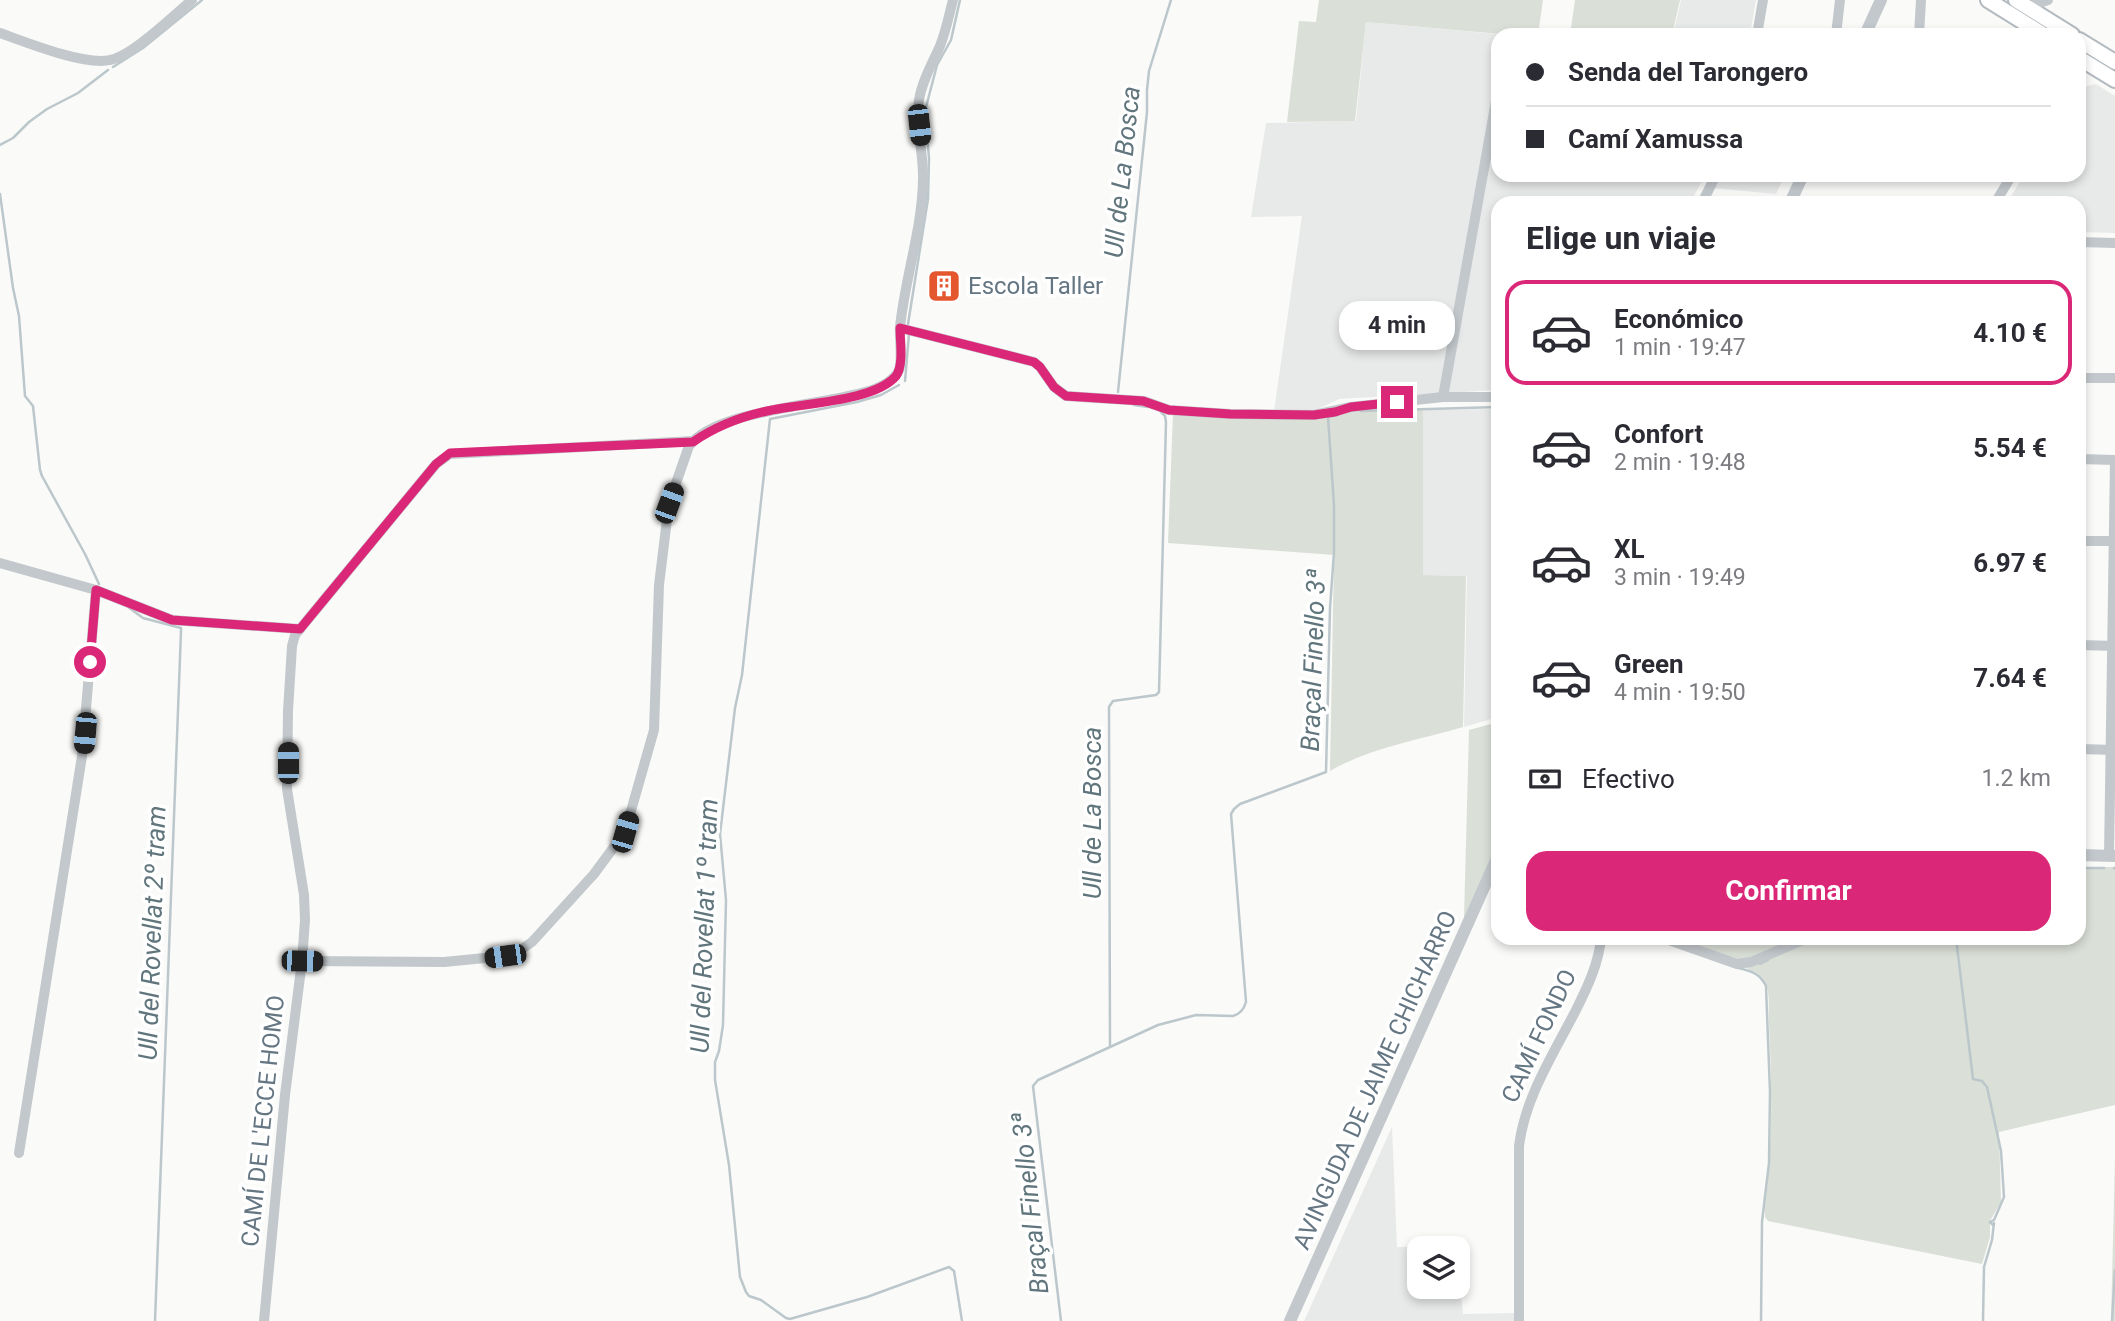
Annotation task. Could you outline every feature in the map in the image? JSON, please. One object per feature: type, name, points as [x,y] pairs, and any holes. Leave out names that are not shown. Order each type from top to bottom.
[{"type":"main road","points":[[1988,0],[2021,28]]},
{"type":"main road","points":[[2022,4],[2061,28]]},
{"type":"main road","points":[[2086,44],[2115,62]]},
{"type":"main road","points":[[2086,64],[2115,80]]},
{"type":"street","points":[[0,33],[70,56],[110,61],[139,45],[192,0]]},
{"type":"street","points":[[302,961],[444,962],[505,956],[519,951],[532,942],[594,874],[625,832],[654,730],[659,585],[669,503],[689,446],[711,430],[736,419],[769,410],[844,398],[878,388],[895,376],[900,368],[900,328],[922,200],[919,100],[928,70],[941,43],[953,0]]},
{"type":"street","points":[[1758,28],[1763,0]]},
{"type":"street","points":[[1837,28],[1840,0]]},
{"type":"street","points":[[1868,28],[1881,0]]},
{"type":"street","points":[[1919,28],[1920,0]]},
{"type":"street","points":[[2022,4],[2048,0]]},
{"type":"street","points":[[1443,397],[1491,131]]},
{"type":"street","points":[[2086,242],[2115,243]]},
{"type":"street","points":[[900,328],[1034,362],[1054,387],[1066,396],[1143,401],[1169,410],[1314,415],[1351,407],[1443,397],[1491,397]]},
{"type":"street","points":[[2086,378],[2115,378]]},
{"type":"street","points":[[0,563],[96,590],[172,620],[300,629],[436,464],[450,453],[693,442]]},
{"type":"street","points":[[2086,460],[2115,460],[2112,856],[2086,855]]},
{"type":"street","points":[[2086,541],[2113,541]]},
{"type":"street","points":[[19,1153],[82,756],[96,590]]},
{"type":"street","name":"CAMÍ DE L'ECCE HOMO","points":[[264,1321],[305,920],[304,895],[287,789],[292,646],[300,629]]},
{"type":"street","points":[[2086,645],[2114,646]]},
{"type":"street","points":[[2086,749],[2113,750]]},
{"type":"street","name":"AVINGUDA DE JAIME CHICHARRO","points":[[1290,1321],[1491,872]]},
{"type":"street","name":"CAMÍ FONDO","points":[[1519,1321],[1521,1131],[1539,1083],[1585,992],[1600,945]]},
{"type":"street","points":[[1683,945],[1737,964],[1751,962],[1791,945]]},
{"type":"shaded area","points":[[1319,0],[1543,0],[1539,28],[1491,28],[1491,33],[1366,22],[1355,121],[1287,122],[1299,21],[1316,22]]},
{"type":"shaded area","points":[[1575,0],[1680,0],[1674,28],[1571,28]]},
{"type":"shaded area","points":[[1681,0],[1756,0],[1751,28],[1675,28]]},
{"type":"shaded area","points":[[1366,22],[1491,34],[1491,182],[1701,182],[1694,196],[1491,196],[1491,390],[1339,399],[1314,411],[1274,411],[1302,216],[1251,217],[1266,123],[1356,121]]},
{"type":"shaded area","points":[[2096,84],[2115,96],[2115,233],[2086,232],[2086,196],[2011,196],[2020,182],[2086,182],[2086,86]]},
{"type":"shaded area","points":[[1715,182],[1782,182],[1776,194],[1712,188]]},
{"type":"shaded area","points":[[1423,408],[1423,575],[1466,576],[1463,727],[1378,750],[1330,771],[1334,555],[1168,543],[1173,414]]},
{"type":"shaded area","points":[[1491,409],[1491,719],[1464,727],[1467,576],[1423,575],[1423,410]]},
{"type":"shaded area","points":[[1491,724],[1491,858],[1464,918],[1469,730]]},
{"type":"shaded area","points":[[2086,867],[2115,867],[2115,1105],[1999,1132],[2001,1202],[1990,1221],[1990,1237],[1982,1264],[1768,1221],[1765,1207],[1771,1069],[1768,995],[1762,978],[1746,968],[1800,945],[2086,945]]},
{"type":"shaded area","points":[[1692,945],[1785,945],[1741,960]]},
{"type":"shaded area","points":[[1392,1127],[1397,1247],[1407,1247],[1407,1299],[1461,1299],[1463,1314],[1514,1313],[1514,1321],[1304,1321]]},
{"type":"shaded area","points":[[2115,1158],[2115,1321],[2111,1321]]},
{"type":"waterway","name":"Ull del Rovellat 2º tram","points":[[113,67],[143,48],[202,0]]},
{"type":"waterway","name":"Ull del Rovellat 1º tram","points":[[908,324],[928,199],[929,158],[925,111],[937,65],[951,40],[960,0]]},
{"type":"waterway","name":"Ull de La Bosca","points":[[1118,392],[1149,71],[1171,0]]},
{"type":"waterway","name":"Ull del Rovellat 2º tram","points":[[0,145],[13,138],[47,109],[78,93],[108,70]]},
{"type":"waterway","name":"Ull del Rovellat 2º tram","points":[[0,194],[19,316],[25,396],[33,406],[40,470],[99,584]]},
{"type":"waterway","name":"Ull del Rovellat 1º tram","points":[[905,381],[909,334]]},
{"type":"waterway","name":"Ull del Rovellat 1º tram","points":[[899,385],[881,395],[857,402],[770,419],[742,675],[735,708],[720,834],[726,900],[723,1025],[715,1062],[715,1080],[729,1165],[740,1277],[749,1296],[761,1300],[790,1319],[867,1297],[949,1267],[954,1271],[962,1321]]},
{"type":"waterway","name":"Ull de La Bosca","points":[[1134,405],[1148,407]]},
{"type":"waterway","name":"Braçal Finello 3ª","points":[[1361,411],[1491,407]]},
{"type":"waterway","name":"Ull de La Bosca","points":[[1110,1046],[1109,707],[1113,701],[1156,695],[1159,692],[1166,422],[1161,412]]},
{"type":"waterway","name":"Braçal Finello 3ª","points":[[1061,1321],[1033,1086],[1038,1080],[1158,1025],[1196,1015],[1233,1016],[1240,1013],[1244,1007],[1246,1002],[1231,814],[1240,804],[1326,772],[1334,552],[1328,417],[1338,415]]},
{"type":"waterway","name":"Ull del Rovellat 2º tram","points":[[128,607],[143,618],[181,628],[155,1321]]},
{"type":"waterway","points":[[2086,868],[2104,868]]},
{"type":"waterway","points":[[1957,945],[1973,1079],[1982,1081],[1987,1087],[2001,1151],[2004,1197],[1994,1220],[1990,1222],[1993,1225],[1994,1223],[1984,1267],[1983,1321]]},
{"type":"waterway","points":[[1760,964],[1768,960]]},
{"type":"waterway","points":[[1738,968],[1755,973],[1766,986],[1770,1092],[1769,1163],[1762,1222],[1761,1321]]},
{"type":"waterway","points":[[2112,1321],[2115,1270]]},
{"type":"place","name":"Escola Taller","points":[[944,286]]},
{"type":"route","points":[[90,662],[96,590],[172,620],[300,629],[436,464],[450,453],[693,442],[736,419],[769,410],[844,398],[878,388],[895,376],[900,368],[900,328],[1034,362],[1054,387],[1066,396],[1143,401],[1169,410],[1270,415],[1314,415],[1351,407],[1397,402]]}]
